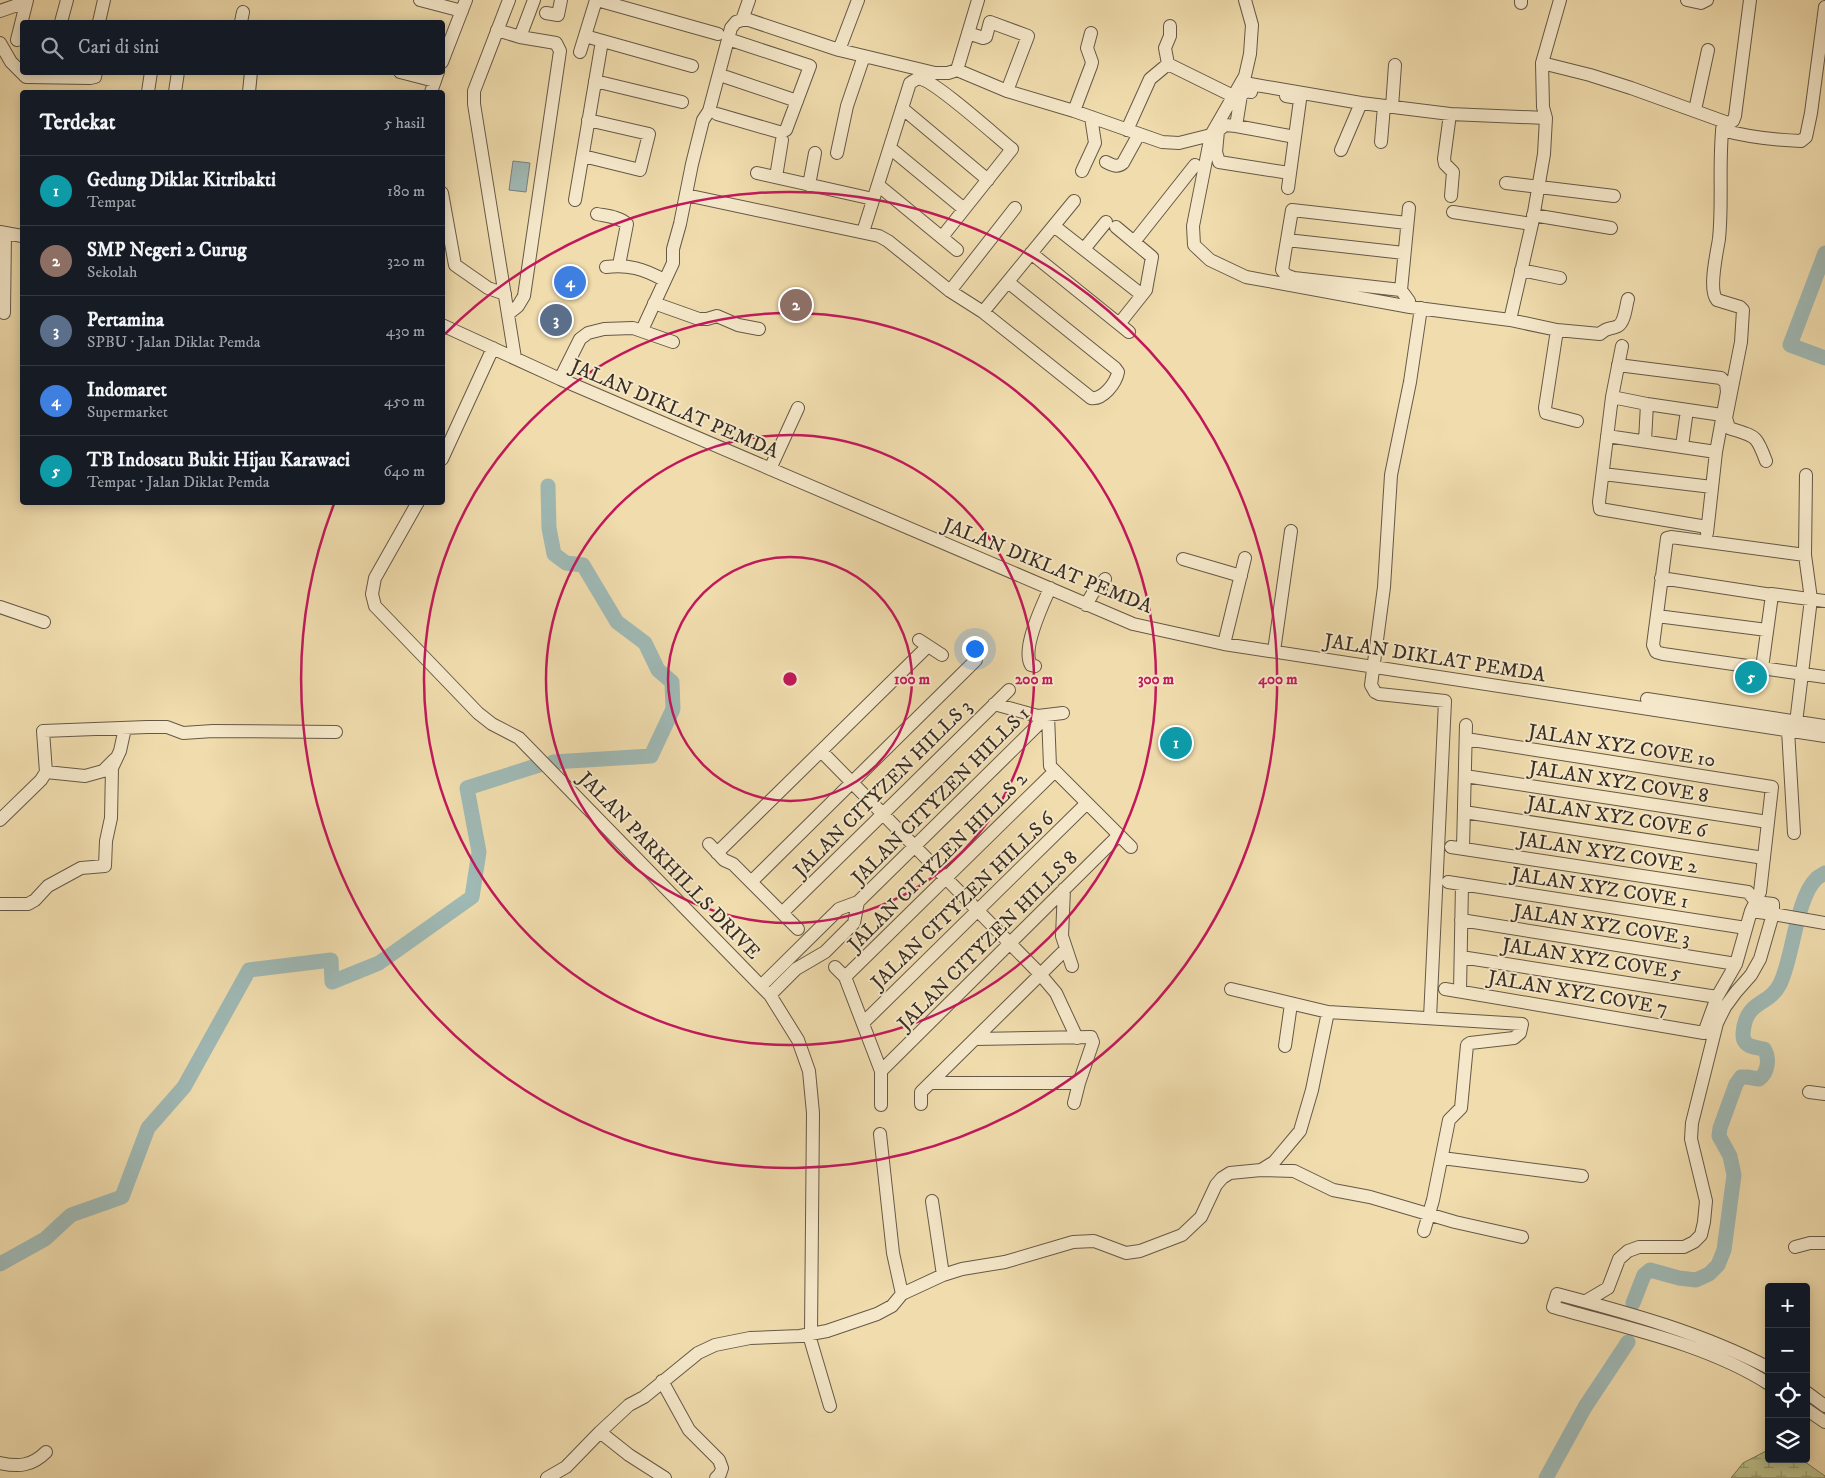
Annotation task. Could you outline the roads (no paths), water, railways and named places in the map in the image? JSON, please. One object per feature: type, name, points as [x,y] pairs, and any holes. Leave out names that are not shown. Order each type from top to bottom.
[{"type":"street","points":[[62,20],[67,0]]},
{"type":"street","points":[[99,20],[104,0]]},
{"type":"street","points":[[420,0],[464,6],[446,45]]},
{"type":"street","points":[[509,0],[499,31],[474,91],[474,104],[515,358]]},
{"type":"street","points":[[518,37],[534,0]]},
{"type":"street","points":[[558,16],[561,0]]},
{"type":"street","points":[[580,52],[596,0],[723,36],[810,66],[786,130],[781,132],[717,114]]},
{"type":"street","points":[[839,50],[858,0]]},
{"type":"street","points":[[957,70],[978,0]]},
{"type":"street","points":[[1246,0],[1252,25],[1250,54],[1245,76],[1211,135],[1193,226],[1194,245],[1210,260],[1246,278],[1416,308],[1510,320],[1557,330],[1600,334],[1607,328],[1618,326],[1622,322],[1628,298]]},
{"type":"street","points":[[1687,0],[1700,3],[1707,0]]},
{"type":"street","points":[[1722,126],[1734,121],[1750,0]]},
{"type":"street","points":[[0,11],[27,1]]},
{"type":"street","points":[[24,20],[27,1]]},
{"type":"street","points":[[742,20],[745,1]]},
{"type":"street","points":[[1510,320],[1539,186],[1544,154],[1546,118],[1543,107],[1542,63],[1554,2]]},
{"type":"street","points":[[1542,63],[1590,75],[1695,110],[1722,126],[1753,138],[1801,141],[1806,136],[1811,113],[1825,7]]},
{"type":"street","points":[[642,330],[673,263],[673,248],[704,120],[709,111],[723,36],[736,22],[749,20],[839,50],[935,72],[948,73],[957,70],[1007,91],[1170,143],[1211,135]]},
{"type":"street","points":[[968,33],[986,38],[990,22],[1028,36],[1007,91]]},
{"type":"street","points":[[1168,64],[1165,48],[1170,36],[1170,26]]},
{"type":"street","points":[[499,31],[518,37],[556,43],[560,51],[524,296],[518,306],[508,314]]},
{"type":"street","points":[[1074,111],[1092,62],[1087,48],[1092,33]]},
{"type":"street","points":[[585,36],[692,66]]},
{"type":"street","points":[[20,40],[0,42],[11,62],[20,71]]},
{"type":"street","points":[[575,200],[602,41]]},
{"type":"street","points":[[1695,110],[1708,50]]},
{"type":"street","points":[[560,51],[599,55]]},
{"type":"street","points":[[837,153],[847,106],[864,56]]},
{"type":"street","points":[[1168,64],[1247,92],[1299,99],[1288,188]]},
{"type":"street","points":[[1127,130],[1150,79],[1168,64]]},
{"type":"street","points":[[1381,142],[1395,65]]},
{"type":"street","points":[[24,75],[26,77],[90,78],[95,75]]},
{"type":"street","points":[[148,90],[151,75]]},
{"type":"street","points":[[175,90],[178,75]]},
{"type":"street","points":[[250,90],[251,75]]},
{"type":"street","points":[[410,75],[435,82]]},
{"type":"street","points":[[726,77],[796,101]]},
{"type":"street","points":[[863,232],[910,83],[916,79],[922,79],[940,90],[1012,149],[942,238]]},
{"type":"street","points":[[595,81],[682,102]]},
{"type":"street","points":[[1239,89],[1250,84],[1361,103],[1450,114],[1546,118]]},
{"type":"street","points":[[1236,126],[1241,95],[1239,89]]},
{"type":"street","points":[[1340,150],[1361,103]]},
{"type":"street","points":[[902,108],[988,180]]},
{"type":"street","points":[[1450,114],[1444,159],[1447,167],[1453,172],[1451,196]]},
{"type":"street","points":[[1082,171],[1095,143],[1091,117]]},
{"type":"street","points":[[582,156],[640,170],[649,134],[588,120]]},
{"type":"street","points":[[1289,173],[1219,162],[1216,152],[1218,131],[1224,125],[1295,137]]},
{"type":"street","points":[[1722,126],[1721,220],[1715,262],[1713,295],[1717,300],[1740,307],[1742,310],[1741,342],[1726,423],[1729,428],[1752,435],[1758,440],[1766,461]]},
{"type":"street","points":[[1106,162],[1120,166],[1140,134]]},
{"type":"street","points":[[776,177],[782,140]]},
{"type":"street","points":[[890,148],[964,209]]},
{"type":"street","points":[[809,185],[815,153]]},
{"type":"street","points":[[1134,242],[1195,165]]},
{"type":"street","points":[[757,173],[873,199]]},
{"type":"street","points":[[1506,182],[1614,196]]},
{"type":"street","points":[[878,185],[957,250]]},
{"type":"street","points":[[686,195],[879,236],[888,241],[950,291],[983,312],[1091,398],[1096,399],[1101,396],[1117,378],[1118,372],[1115,368],[1008,282]]},
{"type":"street","points":[[983,312],[1074,201]]},
{"type":"street","points":[[950,291],[1015,208]]},
{"type":"street","points":[[1409,208],[1402,290],[1416,308],[1410,382],[1391,475],[1384,586],[1370,684],[1375,692],[1445,701]]},
{"type":"street","points":[[1402,290],[1294,278],[1286,275],[1282,270],[1290,211],[1293,209],[1407,223]]},
{"type":"street","points":[[1453,212],[1611,228]]},
{"type":"street","points":[[597,214],[626,221],[619,265]]},
{"type":"street","points":[[445,218],[447,239],[455,265]]},
{"type":"street","points":[[1031,253],[1124,328],[1146,290],[1152,257],[1111,225],[1084,249]]},
{"type":"street","points":[[1054,226],[1142,295]]},
{"type":"street","points":[[4,313],[2,232],[20,236]]},
{"type":"street","points":[[1287,240],[1404,253]]},
{"type":"street","points":[[445,257],[488,288],[505,294]]},
{"type":"street","points":[[606,267],[619,265],[647,270],[664,280]]},
{"type":"street","points":[[1521,270],[1560,278]]},
{"type":"street","points":[[654,303],[699,319],[716,316],[738,325],[758,329]]},
{"type":"street","name":"JALAN DIKLAT PEMDA","points":[[445,325],[560,379],[1133,624],[1224,644],[1446,678],[1728,716],[1793,727],[1825,736]]},
{"type":"street","points":[[560,379],[580,339],[584,335],[604,329],[634,328],[673,342]]},
{"type":"street","points":[[1557,330],[1545,408],[1546,413],[1576,421]]},
{"type":"street","points":[[1622,346],[1612,397],[1598,502],[1600,509],[1707,527]]},
{"type":"street","points":[[445,452],[493,348]]},
{"type":"street","points":[[1618,365],[1721,378],[1726,383],[1727,392],[1716,452],[1706,540]]},
{"type":"street","points":[[1612,397],[1722,415]]},
{"type":"street","points":[[1645,441],[1647,404]]},
{"type":"street","points":[[770,469],[798,408]]},
{"type":"street","points":[[1682,446],[1687,410]]},
{"type":"street","points":[[1607,436],[1716,452]]},
{"type":"street","points":[[1603,474],[1712,488]]},
{"type":"street","points":[[1794,833],[1793,727],[1802,674],[1811,599],[1805,555],[1806,475]]},
{"type":"street","name":"JALAN PARKHILLS DRIVE","points":[[416,505],[375,578],[372,594],[375,606],[478,713],[492,724],[519,738],[766,991],[798,1040],[809,1071],[813,1113],[810,1333],[830,1406]]},
{"type":"street","points":[[1670,521],[1653,645],[1656,652],[1825,677]]},
{"type":"street","points":[[1274,652],[1291,532]]},
{"type":"street","points":[[1667,538],[1706,540],[1805,555]]},
{"type":"street","points":[[1224,644],[1246,558]]},
{"type":"street","points":[[1183,559],[1241,576]]},
{"type":"street","points":[[1661,578],[1825,601]]},
{"type":"street","points":[[1086,605],[1094,591],[1100,588],[1105,579]]},
{"type":"street","points":[[1035,666],[1031,665],[1028,659],[1030,643],[1037,618],[1050,588]]},
{"type":"street","points":[[1762,668],[1771,594]]},
{"type":"street","points":[[0,607],[44,622]]},
{"type":"street","points":[[1657,616],[1767,630]]},
{"type":"street","points":[[798,929],[733,864],[724,860],[713,848],[821,750],[923,643],[942,655]]},
{"type":"street","points":[[751,882],[976,660]]},
{"type":"street","points":[[1430,1018],[1446,678]]},
{"type":"street","name":"JALAN CITYZEN HILLS 3","points":[[782,913],[1008,690]]},
{"type":"street","points":[[1647,699],[1694,711]]},
{"type":"street","points":[[994,704],[1038,716],[1063,713]]},
{"type":"street","points":[[1048,715],[1050,766],[1131,846]]},
{"type":"street","name":"JALAN CITYZEN HILLS 1","points":[[858,902],[1048,715]]},
{"type":"street","points":[[1464,812],[1466,725]]},
{"type":"street","points":[[1793,727],[1825,726]]},
{"type":"street","points":[[0,820],[41,780],[46,772],[44,731],[167,727],[183,733],[213,731],[336,732]]},
{"type":"street","points":[[0,904],[28,904],[35,900],[48,886],[81,868],[104,866],[106,841],[111,818],[112,768],[120,751],[125,728]]},
{"type":"street","name":"JALAN XYZ COVE 10","points":[[1466,740],[1772,787],[1768,822]]},
{"type":"street","points":[[821,750],[1040,974],[1056,993],[1077,1038]]},
{"type":"street","points":[[46,772],[85,776],[103,771],[117,758]]},
{"type":"street","name":"JALAN CITYZEN HILLS 2","points":[[845,977],[1055,771]]},
{"type":"street","name":"JALAN XYZ COVE 8","points":[[1465,776],[1768,822]]},
{"type":"street","name":"JALAN CITYZEN HILLS 6","points":[[863,1023],[1087,803]]},
{"type":"street","name":"JALAN XYZ COVE 2","points":[[1464,812],[1457,847],[1748,892],[1754,906],[1773,904],[1773,914]]},
{"type":"street","name":"JALAN XYZ COVE 6","points":[[1464,812],[1764,858]]},
{"type":"street","points":[[1717,997],[1736,964],[1746,928],[1760,892],[1768,822]]},
{"type":"street","name":"JALAN CITYZEN HILLS 8","points":[[881,1071],[1119,835]]},
{"type":"street","name":"JALAN XYZ COVE 1","points":[[1448,882],[1746,928]]},
{"type":"street","points":[[1460,991],[1462,884]]},
{"type":"street","points":[[1064,889],[1062,936],[1072,966]]},
{"type":"street","points":[[766,991],[839,909],[858,902]]},
{"type":"street","points":[[766,991],[796,969],[825,952],[854,923],[858,902]]},
{"type":"street","points":[[1586,1301],[1608,1288],[1619,1259],[1628,1251],[1639,1247],[1684,1247],[1694,1242],[1701,1235],[1706,1201],[1691,1139],[1692,1123],[1717,1023],[1725,1007],[1751,975],[1760,959],[1773,914],[1825,923]]},
{"type":"street","name":"JALAN XYZ COVE 3","points":[[1461,920],[1736,964]]},
{"type":"street","points":[[921,1104],[921,1092],[1066,949]]},
{"type":"street","name":"JALAN XYZ COVE 5","points":[[1461,956],[1717,997]]},
{"type":"street","points":[[835,967],[845,977],[881,1071],[881,1105]]},
{"type":"street","points":[[1231,988],[1328,1012],[1522,1024],[1520,1032],[1514,1038],[1470,1042],[1467,1045],[1461,1108],[1450,1119],[1424,1231]]},
{"type":"street","name":"JALAN XYZ COVE 7","points":[[1444,989],[1704,1033],[1717,997]]},
{"type":"street","points":[[1285,1046],[1291,1004]]},
{"type":"street","points":[[1261,1170],[1274,1162],[1300,1131],[1312,1090],[1328,1012]]},
{"type":"street","points":[[975,1039],[1091,1037],[1093,1042],[1074,1103]]},
{"type":"street","points":[[931,1083],[1079,1083]]},
{"type":"street","points":[[1809,1092],[1825,1094]]},
{"type":"street","points":[[880,1134],[894,1253],[902,1294]]},
{"type":"street","points":[[1442,1158],[1582,1176]]},
{"type":"street","points":[[547,1478],[565,1473],[600,1432],[629,1405],[644,1397],[698,1353],[715,1345],[750,1338],[827,1331],[877,1314],[892,1306],[902,1294],[943,1275],[962,1269],[1005,1262],[1073,1242],[1094,1241],[1126,1253],[1140,1251],[1182,1235],[1192,1228],[1201,1217],[1216,1185],[1222,1178],[1230,1174],[1261,1170],[1294,1171],[1327,1188],[1370,1197],[1429,1215],[1522,1237]]},
{"type":"street","points":[[932,1201],[943,1275]]},
{"type":"street","points":[[1795,1247],[1810,1243],[1825,1243]]},
{"type":"street","points":[[1608,1288],[1617,1311]]},
{"type":"street","points":[[1765,1366],[1728,1348],[1690,1333],[1586,1301],[1556,1294],[1553,1307],[1686,1345],[1722,1360],[1765,1382]]},
{"type":"street","points":[[662,1381],[689,1430],[719,1460],[722,1468],[716,1478]]},
{"type":"street","points":[[1810,1395],[1825,1406]]},
{"type":"street","points":[[1810,1412],[1825,1422]]},
{"type":"street","points":[[600,1432],[629,1455],[665,1478]]},
{"type":"street","points":[[0,1463],[20,1466],[35,1462],[46,1452]]},
{"type":"water","points":[[513,161],[530,163],[526,192],[509,190]]},
{"type":"waterway","points":[[1825,253],[1790,345],[1825,358]]},
{"type":"waterway","points":[[548,486],[549,528],[554,554],[566,563],[583,565],[617,622],[645,643],[658,670],[672,682],[673,709],[651,756],[553,762]]},
{"type":"waterway","points":[[0,1264],[45,1239],[71,1215],[122,1197],[148,1128],[184,1087],[249,970],[331,960],[332,982],[379,963],[472,897],[479,852],[467,788],[539,765]]},
{"type":"waterway","points":[[1633,1303],[1644,1275],[1650,1270],[1679,1278],[1696,1280],[1709,1274],[1718,1265],[1724,1250],[1734,1175],[1730,1156],[1719,1136],[1720,1128],[1736,1084],[1741,1077],[1759,1079],[1767,1065],[1764,1049],[1749,1046],[1744,1041],[1745,1022],[1748,1014],[1770,997],[1780,984],[1804,900],[1809,888],[1816,879],[1825,873]]},
{"type":"waterway","points":[[1546,1478],[1585,1407],[1628,1342]]},
{"type":"place","name":"Indomaret","points":[[570,282]]},
{"type":"place","name":"SMP Negeri 2 Curug","points":[[796,305]]},
{"type":"place","name":"Pertamina","points":[[556,320]]},
{"type":"place","name":"TB Indosatu Bukit Hijau Karawaci","points":[[1751,677]]},
{"type":"place","name":"Gedung Diklat Kitribakti","points":[[1176,743]]}]
